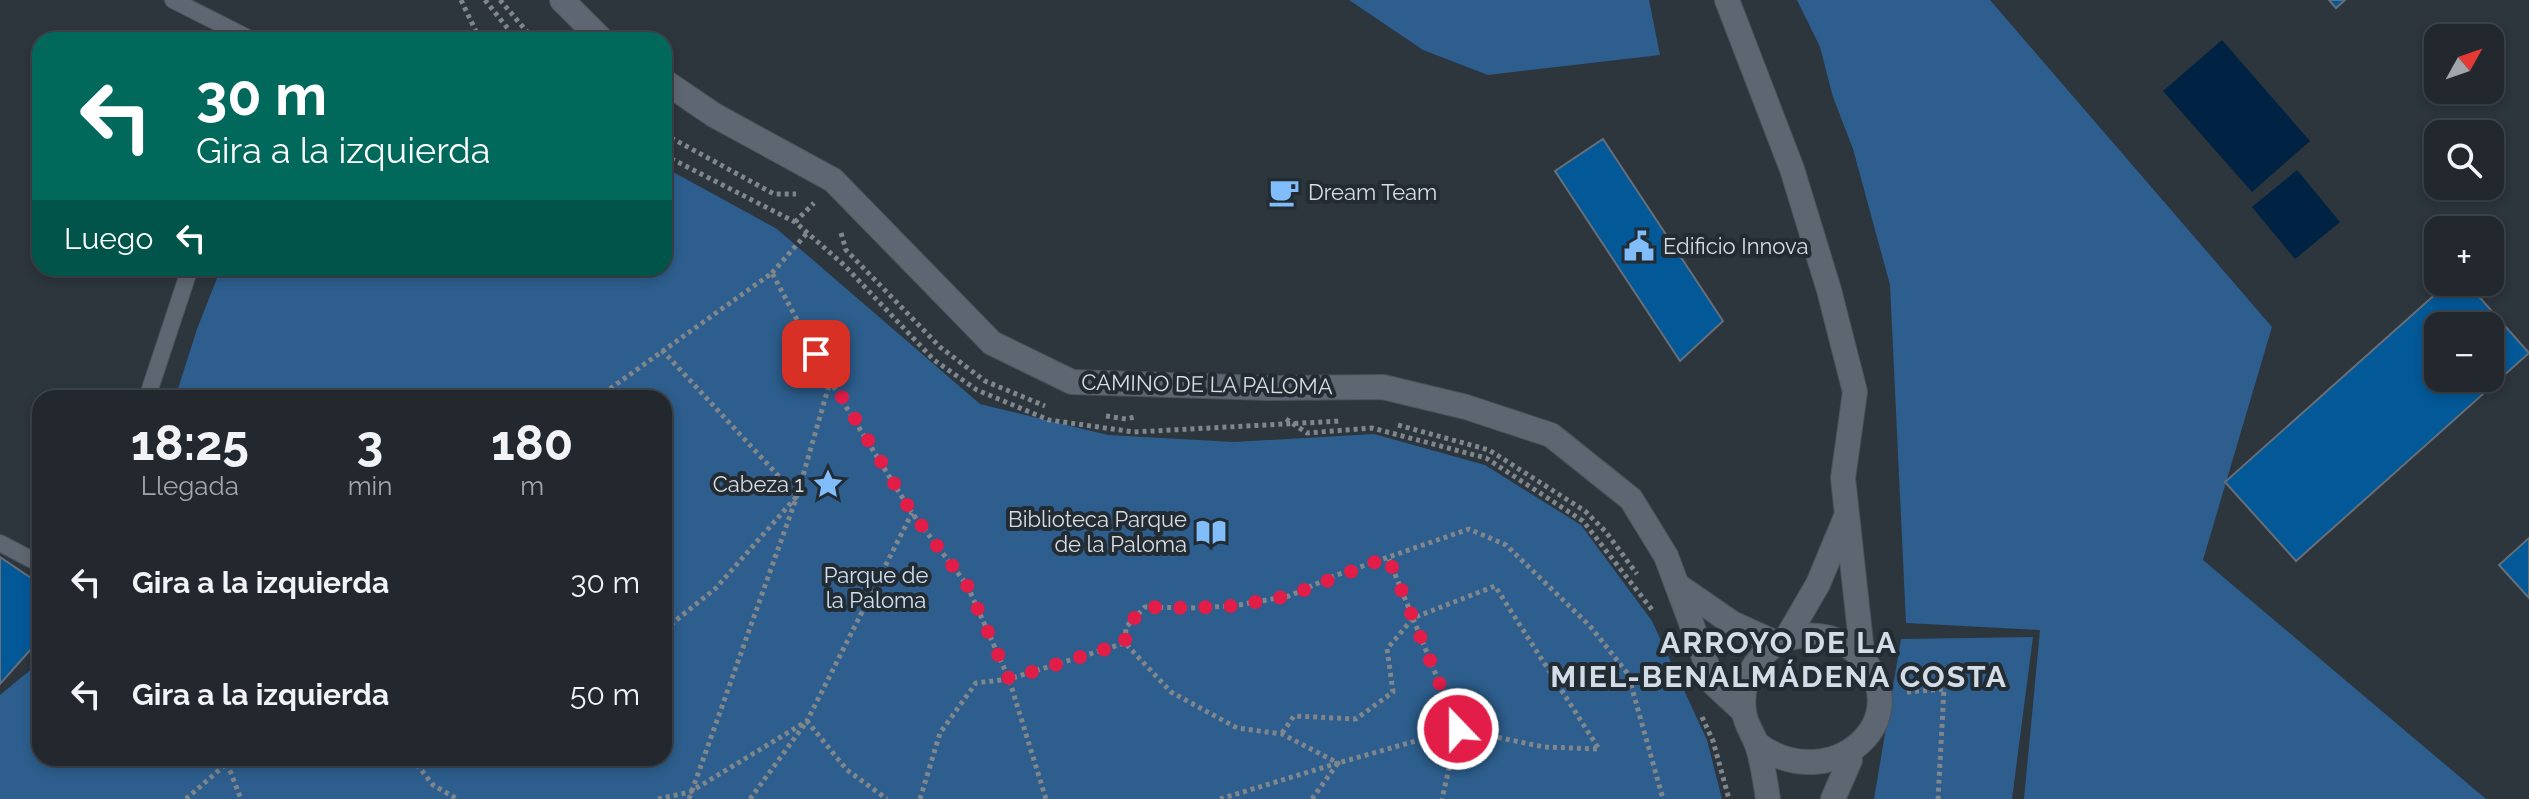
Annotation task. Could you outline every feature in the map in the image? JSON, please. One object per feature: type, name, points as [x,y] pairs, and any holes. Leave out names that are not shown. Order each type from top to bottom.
[{"type":"street","points":[[562,0],[594,32]]},
{"type":"street","points":[[1727,0],[1792,169],[1829,290],[1855,392],[1843,478],[1845,519],[1853,558],[1863,661]]},
{"type":"street","name":"CAMINO DE LA PALOMA","points":[[672,86],[714,115],[833,180],[992,343],[1072,382],[1268,388],[1383,387],[1466,407],[1551,435],[1631,499],[1666,556],[1714,684],[1743,711]]},
{"type":"street","points":[[1677,585],[1732,623],[1782,641],[1804,635],[1824,636],[1842,642],[1870,668],[1879,694],[1875,728],[1865,746],[1850,760],[1830,769],[1810,772],[1790,768],[1771,758],[1757,744],[1748,728],[1743,711],[1743,693],[1757,661],[1782,641],[1818,584],[1845,519]]},
{"type":"street","points":[[1757,744],[1768,799]]},
{"type":"street","points":[[1833,799],[1850,760]]},
{"type":"lane","points":[[173,0],[236,32]]},
{"type":"lane","points":[[150,390],[187,276]]},
{"type":"lane","points":[[0,543],[32,560]]},
{"type":"path","points":[[461,0],[476,32]]},
{"type":"path","points":[[485,0],[511,32]]},
{"type":"path","points":[[500,0],[527,32]]},
{"type":"path","points":[[672,138],[774,194],[799,194],[822,211]]},
{"type":"path","points":[[840,227],[846,250],[940,347],[985,381],[1044,406],[1058,408]]},
{"type":"path","points":[[608,390],[772,273],[808,232]]},
{"type":"path","points":[[772,273],[830,381],[912,513],[967,585],[1009,679],[1046,799]]},
{"type":"path","points":[[662,350],[797,496]]},
{"type":"path","points":[[689,795],[797,496],[830,381]]},
{"type":"path","points":[[1279,412],[1292,425],[1307,433],[1372,428],[1486,458],[1583,521],[1657,616]]},
{"type":"path","points":[[1099,415],[1126,419],[1146,413]]},
{"type":"path","points":[[672,624],[716,588],[797,496]]},
{"type":"path","points":[[750,799],[807,721],[912,513]]},
{"type":"path","points":[[1338,763],[1282,734],[1237,728],[1171,692],[1125,643],[1126,627],[1145,607],[1233,606],[1289,596],[1334,576],[1469,529],[1506,545],[1590,626],[1628,674],[1663,799]]},
{"type":"path","points":[[1388,557],[1458,729],[1442,799]]},
{"type":"path","points":[[1220,799],[1458,729],[1544,747],[1599,749],[1495,586],[1413,618],[1387,649],[1393,692],[1356,719],[1294,716],[1282,734]]},
{"type":"path","points":[[920,799],[940,733],[976,683],[1009,679],[1125,643]]},
{"type":"path","points":[[1879,694],[1944,689],[1938,799]]},
{"type":"path","points":[[658,799],[689,795],[807,721]]},
{"type":"path","points":[[807,721],[847,770],[887,799]]},
{"type":"path","points":[[1312,799],[1338,763]]},
{"type":"path","points":[[186,799],[223,766]]},
{"type":"path","points":[[232,766],[241,799]]},
{"type":"path","points":[[418,766],[433,785],[457,799]]},
{"type":"green space","points":[[1349,0],[1649,0],[1660,55],[1488,75],[1423,50]]},
{"type":"green space","points":[[1797,0],[1990,0],[2272,327],[2203,560],[2486,799],[2024,799],[2040,630],[1906,623],[1890,285],[1853,149],[1833,97],[1820,47]]},
{"type":"green space","name":"Parque de la Paloma","points":[[672,171],[777,229],[980,404],[1108,435],[1234,442],[1374,434],[1485,465],[1581,525],[1652,621],[1707,740],[1722,799],[0,799],[0,695],[32,669],[32,766],[672,766],[672,390],[178,390],[218,276],[672,276]]},
{"type":"green space","points":[[2033,637],[2012,799],[1874,799],[1901,639]]},
{"type":"shaded area","points":[[2222,40],[2310,141],[2252,192],[2163,91]]},
{"type":"shaded area","points":[[2297,170],[2340,222],[2295,259],[2252,207]]},
{"type":"building","points":[[2329,0],[2345,0],[2336,8]]},
{"type":"building","name":"Edificio Innova","points":[[1603,139],[1723,321],[1680,361],[1555,171]]},
{"type":"building","points":[[2433,296],[2478,296],[2493,312],[2424,312],[2424,392],[2485,392],[2296,561],[2225,482]]},
{"type":"building","points":[[2504,325],[2529,353],[2504,375]]},
{"type":"building","points":[[2529,538],[2529,598],[2499,565]]},
{"type":"building","points":[[0,557],[32,579],[32,648],[0,684]]},
{"type":"place","name":"Dream Team","points":[[1284,192]]},
{"type":"place","name":"Edificio Innova","points":[[1639,246]]},
{"type":"place","name":"Cabeza 1","points":[[828,484]]},
{"type":"place","name":"Biblioteca Parque de la Paloma","points":[[1211,532]]},
{"type":"district","name":"ARROYO DE LA MIEL-BENALMÁDENA COSTA","points":[[1779,660]]},
{"type":"route","points":[[816,354],[912,513],[967,585],[1009,679],[1125,643],[1126,627],[1145,607],[1189,608],[1261,602],[1289,596],[1388,557],[1458,729]]}]
